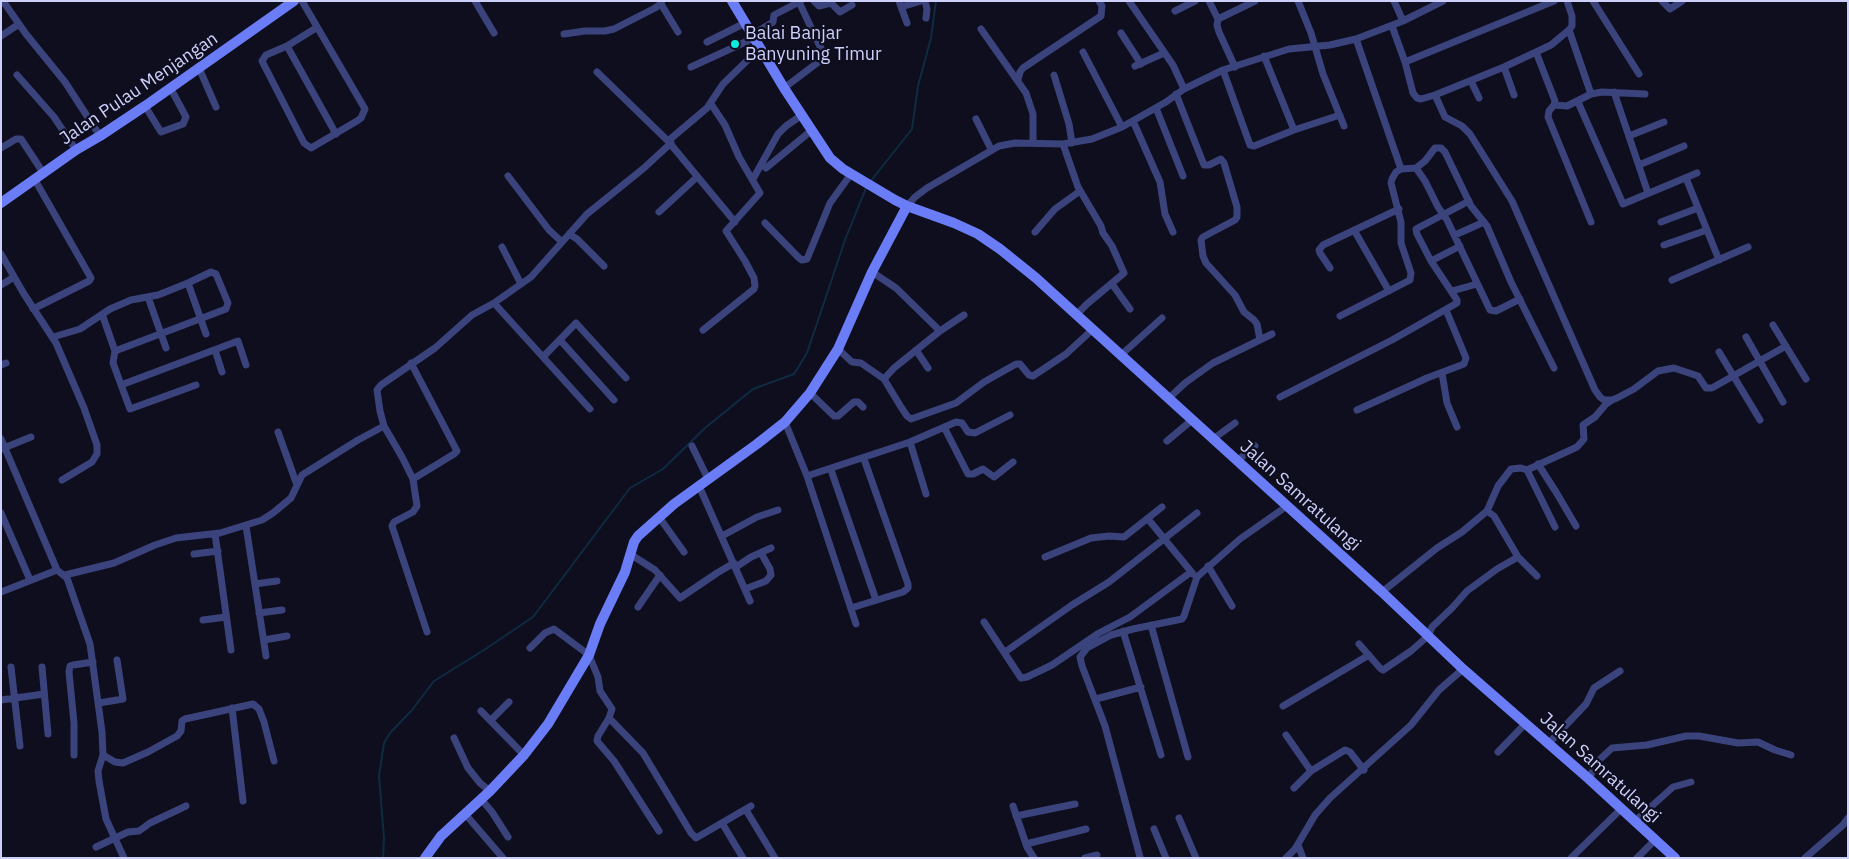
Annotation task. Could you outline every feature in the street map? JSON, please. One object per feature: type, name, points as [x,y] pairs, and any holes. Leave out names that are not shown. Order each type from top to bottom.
[{"type":"main road","name":"Jalan Pulau Menjangan","points":[[1,203],[76,150],[171,89],[294,1]]},
{"type":"main road","name":"Jalan Samratulangi","points":[[732,1],[784,88],[830,158],[863,182],[907,206],[978,234],[1036,278],[1382,592],[1464,669],[1590,779],[1675,858]]},
{"type":"main road","points":[[425,858],[441,836],[466,815],[524,755],[548,724],[589,656],[598,629],[625,572],[638,536],[708,479],[785,422],[810,394],[838,349],[872,272],[907,206]]},
{"type":"street","points":[[3,1],[65,82],[100,136]]},
{"type":"street","points":[[302,1],[316,28],[345,73],[365,109],[360,118],[311,148],[304,143],[262,63],[262,59],[316,28]]},
{"type":"street","points":[[475,1],[494,32]]},
{"type":"street","points":[[814,1],[819,6],[831,3],[840,12],[852,5]]},
{"type":"street","points":[[907,23],[900,4],[921,1]]},
{"type":"street","points":[[925,1],[927,9],[926,18]]},
{"type":"street","points":[[1018,80],[1023,68],[1099,18],[1102,6],[1098,1]]},
{"type":"street","points":[[1129,1],[1173,65],[1184,89]]},
{"type":"street","points":[[1176,11],[1195,1]]},
{"type":"street","points":[[1209,1],[1218,19],[1219,32],[1235,67]]},
{"type":"street","points":[[1218,19],[1255,1]]},
{"type":"street","points":[[1298,1],[1311,33],[1323,74],[1344,126]]},
{"type":"street","points":[[1394,1],[1403,21]]},
{"type":"street","points":[[1426,1],[1429,9]]},
{"type":"street","points":[[907,206],[911,200],[927,188],[991,149],[1005,144],[1063,144],[1092,139],[1134,121],[1184,89],[1223,70],[1289,49],[1330,45],[1356,39],[1392,26],[1443,1]]},
{"type":"street","points":[[1405,62],[1554,1]]},
{"type":"street","points":[[1392,26],[1405,62],[1414,96],[1421,99],[1471,81],[1551,45],[1569,30],[1573,21],[1567,1]]},
{"type":"street","points":[[1593,1],[1639,74]]},
{"type":"street","points":[[1662,1],[1670,9],[1682,1]]},
{"type":"street","points":[[691,67],[753,37],[775,21],[774,15],[800,2],[824,59],[784,88]]},
{"type":"street","points":[[564,34],[614,29],[662,3],[678,32]]},
{"type":"street","points":[[707,42],[745,23]]},
{"type":"street","points":[[1,36],[19,24]]},
{"type":"street","points":[[981,29],[1023,87],[1030,102],[1033,114],[1034,143]]},
{"type":"street","points":[[1569,30],[1591,94]]},
{"type":"street","points":[[1121,33],[1138,65],[1164,53]]},
{"type":"street","points":[[1356,39],[1401,169]]},
{"type":"street","points":[[287,46],[336,134]]},
{"type":"street","points":[[427,632],[392,526],[394,522],[416,509],[417,502],[413,479],[384,426],[380,412],[378,390],[381,385],[435,348],[472,315],[494,304],[544,265],[587,214],[644,168],[669,142],[711,104],[723,84],[760,48]]},
{"type":"street","points":[[1083,52],[1122,127]]},
{"type":"street","points":[[1536,52],[1554,97],[1554,105],[1549,111],[1548,117],[1592,222]]},
{"type":"street","points":[[1264,56],[1294,130]]},
{"type":"street","points":[[1504,67],[1514,95]]},
{"type":"street","points":[[199,68],[216,107]]},
{"type":"street","points":[[1223,70],[1250,145],[1254,146],[1340,115]]},
{"type":"street","points":[[597,72],[669,142],[735,222]]},
{"type":"street","points":[[17,75],[54,117],[76,150]]},
{"type":"street","points":[[1054,75],[1069,124],[1072,143]]},
{"type":"street","points":[[1471,81],[1478,98]]},
{"type":"street","points":[[145,106],[161,132],[184,124],[186,117],[171,89]]},
{"type":"street","points":[[1554,105],[1567,106],[1591,94],[1614,92],[1645,94]]},
{"type":"street","points":[[1614,92],[1648,193]]},
{"type":"street","points":[[1176,94],[1204,165],[1209,165],[1222,159],[1237,207],[1237,217],[1235,220],[1203,237],[1201,245],[1203,256],[1206,263],[1236,295],[1244,312],[1257,324],[1260,340]]},
{"type":"street","points":[[1435,95],[1446,117],[1466,129],[1505,188],[1519,215],[1595,390],[1604,400],[1612,400]]},
{"type":"street","points":[[1578,102],[1622,204],[1697,173]]},
{"type":"street","points":[[704,330],[756,286],[754,278],[727,233],[727,229],[760,193],[739,157],[726,126],[711,104]]},
{"type":"street","points":[[1156,108],[1183,176]]},
{"type":"street","points":[[753,179],[778,134],[802,115]]},
{"type":"street","points":[[976,119],[991,149]]},
{"type":"street","points":[[1134,121],[1160,182],[1165,214],[1173,232]]},
{"type":"street","points":[[1629,136],[1664,122]]},
{"type":"street","points":[[766,168],[812,130]]},
{"type":"street","points":[[1,148],[16,139],[21,139],[92,278],[89,282],[33,308]]},
{"type":"street","points":[[1063,144],[1080,191],[1112,246],[1124,272],[1076,315]]},
{"type":"street","points":[[1639,165],[1684,146]]},
{"type":"street","points":[[1340,316],[1403,284],[1411,276],[1401,243],[1402,227],[1392,183],[1396,172],[1401,169],[1416,168],[1436,148],[1443,149],[1469,202],[1484,222],[1554,368]]},
{"type":"street","points":[[1416,168],[1455,235],[1491,311],[1496,311],[1520,299]]},
{"type":"street","points":[[764,223],[799,258],[802,260],[807,259],[830,203],[851,174]]},
{"type":"street","points":[[508,176],[549,230],[562,242]]},
{"type":"street","points":[[658,212],[697,177]]},
{"type":"street","points":[[1686,178],[1719,260]]},
{"type":"street","points":[[1035,232],[1054,209],[1080,191]]},
{"type":"street","points":[[1402,227],[1416,230],[1469,202]]},
{"type":"street","points":[[1661,222],[1698,208]]},
{"type":"street","points":[[1330,268],[1320,253],[1321,247],[1399,209]]},
{"type":"street","points":[[1455,235],[1484,222]]},
{"type":"street","points":[[1354,230],[1389,291]]},
{"type":"street","points":[[1280,397],[1446,310],[1457,302],[1452,291],[1431,261],[1416,230]]},
{"type":"street","points":[[1664,245],[1707,230]]},
{"type":"street","points":[[569,234],[577,239],[604,266]]},
{"type":"street","points":[[1431,261],[1460,246]]},
{"type":"street","points":[[502,247],[521,284]]},
{"type":"street","points":[[1672,280],[1748,247]]},
{"type":"street","points":[[1,254],[33,308],[53,337],[74,385],[98,450],[90,464],[62,480]]},
{"type":"street","points":[[53,337],[80,329],[102,314],[131,300],[148,297],[213,272],[216,274],[228,303],[226,309],[115,351]]},
{"type":"street","points":[[872,272],[896,288],[940,331]]},
{"type":"street","points":[[1,285],[14,277]]},
{"type":"street","points":[[188,283],[206,334]]},
{"type":"street","points":[[1112,284],[1130,309]]},
{"type":"street","points":[[1452,291],[1477,284]]},
{"type":"street","points":[[148,297],[166,348]]},
{"type":"street","points":[[494,304],[590,409]]},
{"type":"street","points":[[1356,410],[1464,364],[1466,360],[1446,310]]},
{"type":"street","points":[[102,314],[115,351],[113,364],[130,409],[196,385]]},
{"type":"street","points":[[884,379],[916,350],[964,315]]},
{"type":"street","points":[[1121,355],[1162,318]]},
{"type":"street","points":[[543,357],[576,323],[626,378]]},
{"type":"street","points":[[1773,325],[1806,379]]},
{"type":"street","points":[[838,349],[852,362],[862,363],[884,379],[907,416],[914,418],[956,403],[984,382],[1016,364],[1020,364],[1029,375],[1033,376],[1066,354],[1092,330]]},
{"type":"street","points":[[1168,399],[1185,383],[1213,363],[1272,334]]},
{"type":"street","points":[[1746,337],[1783,402]]},
{"type":"street","points":[[560,340],[614,400]]},
{"type":"street","points":[[121,385],[238,342],[246,365]]},
{"type":"street","points":[[1527,470],[1577,447],[1584,439],[1583,425],[1595,417],[1606,404],[1634,389],[1662,370],[1678,368],[1698,376],[1706,388],[1709,389],[1786,346]]},
{"type":"street","points":[[214,350],[222,372]]},
{"type":"street","points":[[916,350],[928,368]]},
{"type":"street","points":[[1719,352],[1760,420]]},
{"type":"street","points":[[411,363],[456,451],[413,479]]},
{"type":"street","points":[[1442,373],[1447,404],[1457,426]]},
{"type":"street","points":[[810,394],[834,416],[838,416],[854,402],[858,402],[862,407]]},
{"type":"street","points":[[807,476],[864,459],[956,422],[959,422],[968,432],[975,433],[1010,415]]},
{"type":"street","points":[[1167,441],[1192,420]]},
{"type":"street","points":[[785,422],[807,476],[856,624]]},
{"type":"street","points":[[1213,439],[1236,423]]},
{"type":"street","points":[[65,575],[114,563],[176,538],[215,534],[262,520],[274,513],[291,498],[302,474],[384,426]]},
{"type":"street","points":[[944,427],[968,474],[973,474],[983,469],[994,477],[1013,462]]},
{"type":"street","points":[[278,432],[297,485]]},
{"type":"street","points":[[3,448],[30,437]]},
{"type":"street","points":[[1,439],[3,448],[58,570],[65,575],[90,644],[99,703],[103,755],[98,771],[99,781],[106,818],[124,858]]},
{"type":"street","points":[[910,442],[926,494]]},
{"type":"street","points":[[692,446],[708,479]]},
{"type":"street","points":[[1237,461],[1255,446]]},
{"type":"street","points":[[851,608],[903,592],[908,588],[864,459]]},
{"type":"street","points":[[1538,464],[1576,526]]},
{"type":"street","points":[[1382,592],[1487,511],[1492,497],[1511,469],[1521,468],[1527,470],[1555,527]]},
{"type":"street","points":[[831,470],[876,600]]},
{"type":"street","points":[[699,486],[750,601]]},
{"type":"street","points":[[984,622],[1021,678],[1027,677],[1052,665],[1099,632],[1130,618],[1208,566],[1240,539],[1287,506]]},
{"type":"street","points":[[1045,557],[1091,538],[1124,537],[1162,507]]},
{"type":"street","points":[[722,536],[757,517],[778,510]]},
{"type":"street","points":[[1487,511],[1494,516],[1518,557],[1537,576]]},
{"type":"street","points":[[1,513],[30,580]]},
{"type":"street","points":[[1004,652],[1109,582],[1197,513]]},
{"type":"street","points":[[659,517],[684,552]]},
{"type":"street","points":[[1148,519],[1194,575]]},
{"type":"street","points":[[246,526],[266,656]]},
{"type":"street","points":[[215,534],[231,650]]},
{"type":"street","points":[[630,554],[660,574],[680,598],[717,573],[772,548]]},
{"type":"street","points":[[194,554],[218,551]]},
{"type":"street","points":[[745,590],[766,580],[771,575],[770,569],[761,553]]},
{"type":"street","points":[[1359,644],[1383,670],[1411,651],[1428,636],[1432,627],[1467,591],[1497,569],[1518,557]]},
{"type":"street","points":[[1208,566],[1232,606]]},
{"type":"street","points":[[2,591],[58,570]]},
{"type":"street","points":[[638,607],[660,574]]},
{"type":"street","points":[[1140,857],[1115,760],[1096,699],[1080,657],[1087,648],[1111,635],[1182,619],[1194,575]]},
{"type":"street","points":[[255,584],[276,581]]},
{"type":"street","points":[[259,613],[282,610]]},
{"type":"street","points":[[203,620],[226,617]]},
{"type":"street","points":[[1151,625],[1188,758]]},
{"type":"street","points":[[530,648],[545,633],[554,629],[589,656],[598,677],[600,691],[612,709],[597,741],[614,761],[659,830]]},
{"type":"street","points":[[1123,631],[1161,755]]},
{"type":"street","points":[[264,640],[287,636]]},
{"type":"street","points":[[1283,706],[1369,655]]},
{"type":"street","points":[[99,703],[123,698],[117,660]]},
{"type":"street","points":[[74,755],[74,723],[68,672],[73,664],[93,662]]},
{"type":"street","points":[[12,667],[20,746]]},
{"type":"street","points":[[42,667],[48,734]]},
{"type":"street","points":[[1286,858],[1298,845],[1315,815],[1323,806],[1411,726],[1439,690],[1464,669]]},
{"type":"street","points":[[1549,743],[1586,704],[1594,688],[1620,671]]},
{"type":"street","points":[[1096,699],[1140,687]]},
{"type":"street","points":[[1,700],[44,694]]},
{"type":"street","points":[[491,720],[509,702]]},
{"type":"street","points":[[103,755],[115,762],[123,763],[177,736],[181,731],[182,722],[186,719],[253,704],[257,706],[264,722],[274,761]]},
{"type":"street","points":[[232,708],[243,801]]},
{"type":"street","points":[[481,710],[524,755]]},
{"type":"street","points":[[609,718],[643,753],[691,833],[696,838],[748,808],[775,858]]},
{"type":"street","points":[[1498,752],[1526,723]]},
{"type":"street","points":[[1286,735],[1311,771]]},
{"type":"street","points":[[1590,779],[1596,763],[1612,748],[1647,745],[1686,736],[1708,737],[1738,744],[1758,742],[1791,755]]},
{"type":"street","points":[[454,738],[464,762],[480,783],[490,791]]},
{"type":"street","points":[[1294,788],[1311,771],[1344,750],[1350,752],[1364,770]]},
{"type":"street","points":[[1635,821],[1673,787],[1690,782]]},
{"type":"street","points":[[481,799],[508,837]]},
{"type":"street","points":[[1016,816],[1075,804]]},
{"type":"street","points":[[96,847],[128,832],[139,831],[150,823],[186,806]]},
{"type":"street","points":[[1013,806],[1026,844],[1034,858]]},
{"type":"street","points":[[1571,858],[1622,808]]},
{"type":"street","points":[[466,815],[503,858]]},
{"type":"street","points":[[1178,818],[1196,858]]},
{"type":"street","points":[[1805,858],[1847,819]]},
{"type":"street","points":[[722,823],[743,858]]},
{"type":"street","points":[[1026,844],[1086,829]]},
{"type":"street","points":[[1154,829],[1166,858]]},
{"type":"street","points":[[1637,858],[1655,840]]},
{"type":"street","points":[[1298,845],[1303,858]]},
{"type":"street","points":[[1085,858],[1097,855]]},
{"type":"waterway","points":[[870,182],[912,129],[918,86],[931,38],[936,1]]},
{"type":"waterway","points":[[383,858],[384,838],[379,776],[384,743],[390,733],[412,710],[434,681],[533,617],[630,488],[663,469],[705,428],[753,389],[794,374],[807,353],[845,240],[866,188]]},
{"type":"place","name":"Balai Banjar Banyuning Timur","points":[[735,44]]}]
